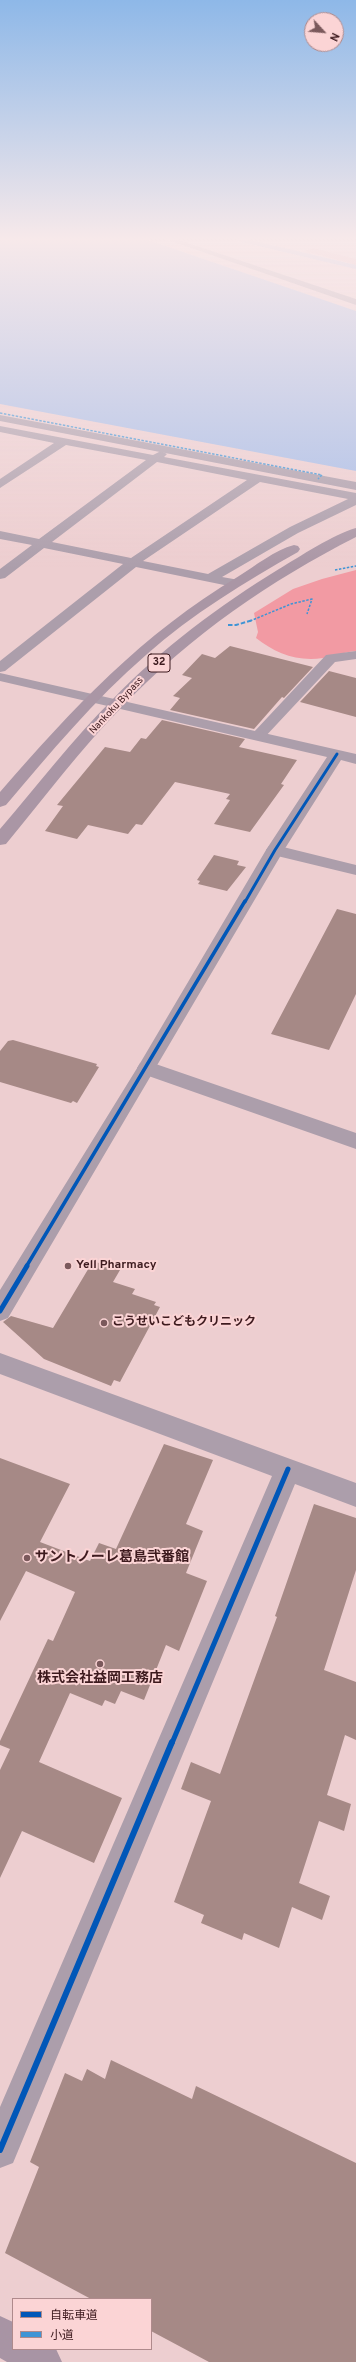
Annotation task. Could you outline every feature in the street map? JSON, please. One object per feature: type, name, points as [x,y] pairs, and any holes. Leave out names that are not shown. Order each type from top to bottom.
[{"type":"highway","name":"Nankoku Bypass","points":[[0,802],[92,697],[141,651],[171,627],[234,583],[307,542],[356,518]]},
{"type":"highway","name":"Nankoku Bypass","points":[[0,840],[117,703],[166,656],[225,610],[287,570],[356,532]]},
{"type":"main road","points":[[0,2336],[12,2343]]},
{"type":"main road","points":[[23,2350],[42,2362]]},
{"type":"street","points":[[0,418],[356,486]]},
{"type":"street","points":[[52,427],[88,439],[158,456],[258,478],[356,497]]},
{"type":"street","points":[[0,429],[158,456],[233,467],[244,465]]},
{"type":"street","points":[[0,484],[64,441]]},
{"type":"street","points":[[0,575],[158,456]]},
{"type":"street","points":[[0,668],[145,552],[258,478]]},
{"type":"street","points":[[210,578],[294,530],[356,500]]},
{"type":"street","points":[[0,536],[234,583]]},
{"type":"street","points":[[258,736],[331,658],[356,656]]},
{"type":"street","points":[[0,677],[356,759]]},
{"type":"street","points":[[0,1311],[148,1068],[275,850],[337,754]]},
{"type":"street","points":[[275,850],[356,870]]},
{"type":"street","points":[[148,1068],[356,1141]]},
{"type":"street","points":[[0,1363],[356,1495]]},
{"type":"street","points":[[0,2150],[288,1469]]},
{"type":"shaded area","points":[[356,570],[356,651],[323,658],[304,659],[279,652],[256,638],[258,632],[254,613],[293,589],[322,579]]},
{"type":"water","points":[[0,349],[356,349],[356,471],[0,404]]},
{"type":"building","points":[[230,646],[313,667],[284,698],[282,697],[254,729],[170,710],[180,698],[173,696],[192,678],[182,675],[202,654],[215,658]]},
{"type":"building","points":[[329,671],[356,678],[356,717],[300,702]]},
{"type":"building","points":[[162,720],[245,739],[239,747],[297,760],[281,784],[284,785],[250,832],[214,824],[230,800],[226,799],[230,794],[175,782],[142,825],[136,824],[128,834],[88,825],[77,839],[45,831],[63,806],[57,805],[105,747],[130,752],[141,738],[146,739]]},
{"type":"building","points":[[214,855],[239,861],[237,865],[246,867],[227,891],[198,884],[200,881],[197,880]]},
{"type":"building","points":[[337,909],[356,914],[356,994],[329,1050],[271,1034]]},
{"type":"building","points":[[13,1040],[97,1064],[96,1066],[99,1067],[77,1103],[73,1101],[71,1103],[0,1082],[0,1051],[8,1041]]},
{"type":"building","name":"こうせいこどもクリニック","points":[[93,1261],[120,1270],[113,1282],[135,1289],[132,1294],[156,1302],[154,1305],[160,1307],[120,1382],[114,1380],[111,1386],[44,1359],[3,1322],[11,1316],[53,1328]]},
{"type":"building","points":[[164,1444],[213,1460],[186,1524],[203,1531],[186,1573],[207,1581],[179,1651],[166,1645],[144,1700],[121,1691],[115,1704],[105,1700],[102,1706],[70,1693],[39,1762],[122,1798],[94,1863],[22,1831],[0,1878],[0,1770],[10,1749],[0,1745],[0,1741],[48,1639],[53,1641],[75,1592],[26,1571],[0,1621],[0,1458],[70,1484],[40,1542],[90,1561],[99,1543],[116,1549]]},
{"type":"building","points":[[314,1504],[356,1518],[356,1570],[324,1670],[356,1682],[356,1740],[345,1735],[327,1795],[351,1804],[344,1831],[319,1821],[299,1883],[330,1896],[322,1920],[292,1907],[279,1948],[244,1933],[242,1940],[201,1923],[204,1915],[174,1902],[211,1801],[181,1789],[191,1762],[220,1774],[277,1617],[275,1616]]},
{"type":"building","points":[[111,2060],[192,2099],[196,2086],[356,2163],[356,2362],[209,2362],[152,2332],[152,2298],[89,2298],[5,2253],[39,2167],[30,2162],[65,2073],[82,2081],[87,2069],[105,2079]]},
{"type":"marked path","points":[[0,413],[322,475],[318,479]]},
{"type":"marked path","points":[[335,570],[356,566]]},
{"type":"marked path","points":[[228,625],[246,623],[291,604],[302,600],[312,599],[307,614]]},
{"type":"cycle path","points":[[0,1311],[147,1068],[275,850],[337,754]]},
{"type":"cycle path","points":[[0,2150],[288,1469]]},
{"type":"place","name":"Yell Pharmacy","points":[[68,1266]]},
{"type":"place","name":"こうせいこどもクリニック","points":[[104,1323]]},
{"type":"place","name":"サントノーレ葛島弐番館","points":[[27,1558]]},
{"type":"place","name":"株式会社益岡工務店","points":[[100,1664]]}]
